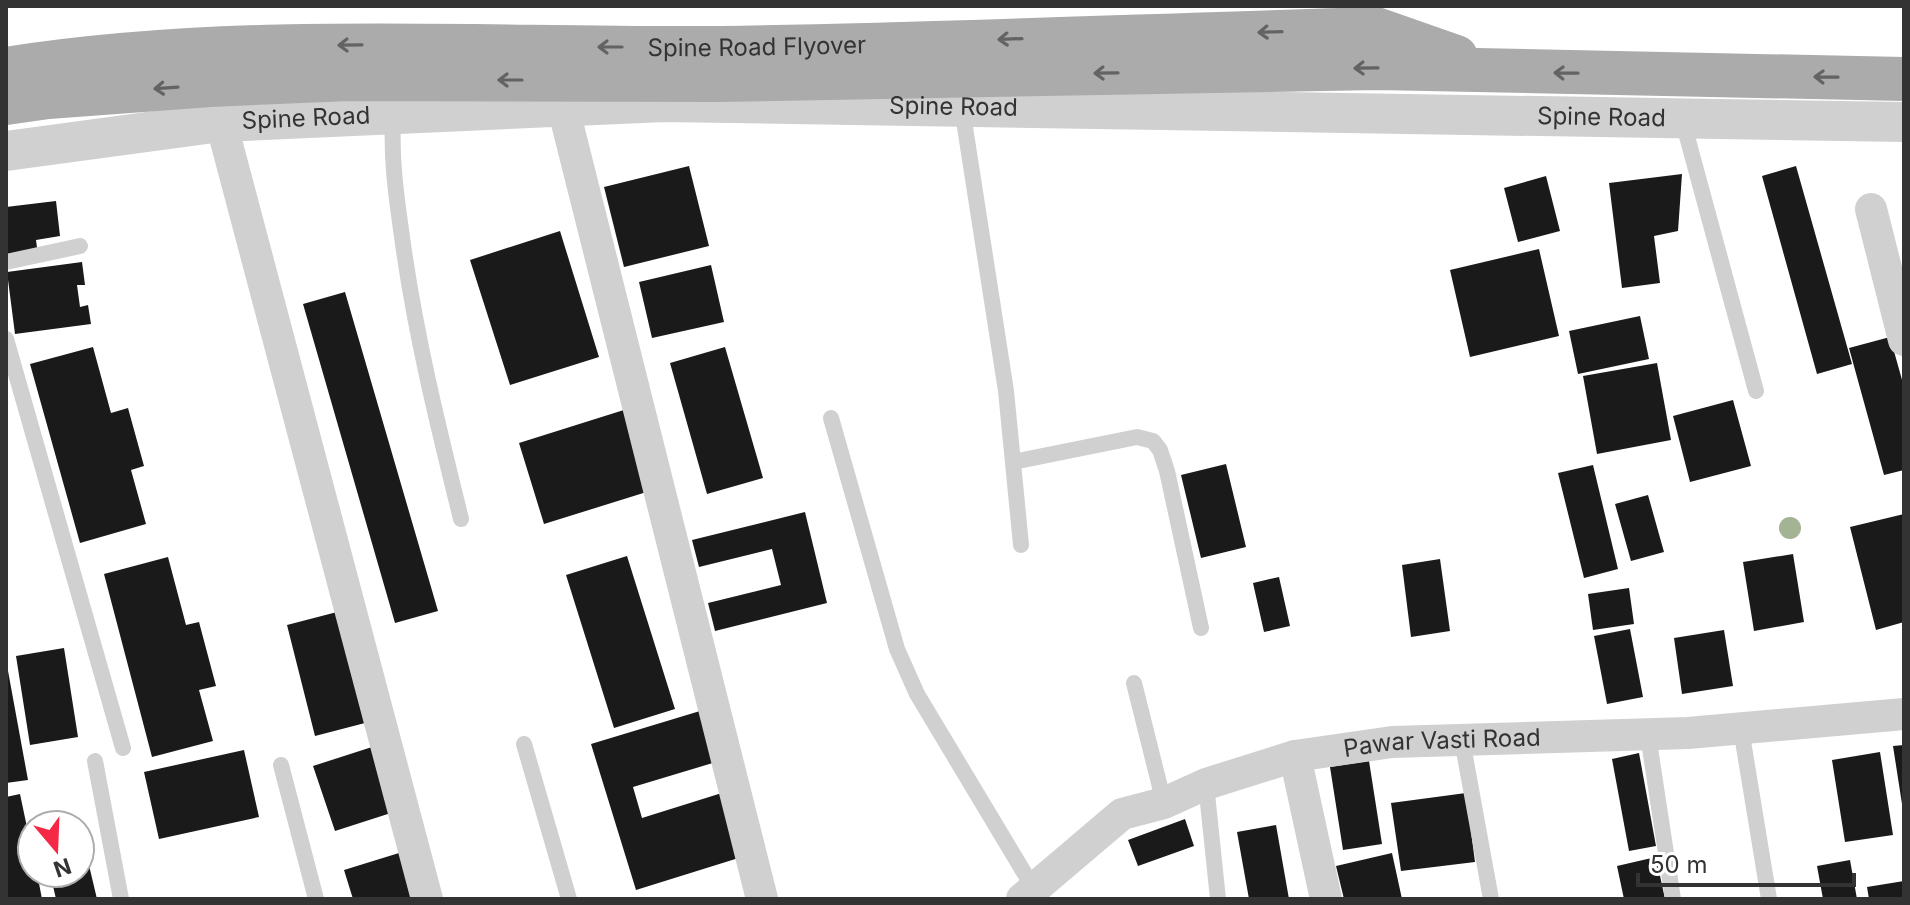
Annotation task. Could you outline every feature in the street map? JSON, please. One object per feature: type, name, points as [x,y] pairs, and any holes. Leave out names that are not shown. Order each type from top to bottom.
[{"type":"main road","name":"Spine Road Flyover","points":[[6,69],[207,49],[351,45],[721,48],[1376,29],[1500,72]]},
{"type":"main road","name":"Spine Road","points":[[6,103],[48,97],[217,104],[349,79],[719,80],[1378,68],[1904,79]]},
{"type":"street","name":"Spine Road","points":[[6,151],[217,104],[393,114],[664,102],[1904,122]]},
{"type":"street","points":[[217,104],[427,899]]},
{"type":"street","points":[[563,107],[762,899]]},
{"type":"street","points":[[1871,209],[1904,340]]},
{"type":"street","name":"Pawar Vasti Road","points":[[1028,894],[1122,814],[1164,803],[1206,784],[1295,756],[1392,742],[1648,735],[1904,714]]},
{"type":"street","points":[[1295,756],[1326,899]]},
{"type":"lane","points":[[962,107],[1006,391],[1021,545]]},
{"type":"lane","points":[[393,114],[391,158],[405,263],[426,374],[461,519]]},
{"type":"lane","points":[[1682,118],[1756,391]]},
{"type":"lane","points":[[6,262],[80,246]]},
{"type":"lane","points":[[6,339],[10,371],[123,748]]},
{"type":"lane","points":[[831,418],[897,649],[917,694],[1028,894]]},
{"type":"lane","points":[[1013,462],[1137,437],[1153,441],[1160,450],[1167,471],[1201,628]]},
{"type":"lane","points":[[1134,683],[1164,803]]},
{"type":"lane","points":[[1741,729],[1769,899]]},
{"type":"lane","points":[[1648,735],[1673,899]]},
{"type":"lane","points":[[1462,740],[1491,899]]},
{"type":"lane","points":[[524,744],[569,899]]},
{"type":"lane","points":[[95,761],[121,899]]},
{"type":"lane","points":[[281,765],[316,899]]},
{"type":"lane","points":[[1206,784],[1218,899]]},
{"type":"building","points":[[689,166],[709,246],[624,267],[604,187]]},
{"type":"building","points":[[1796,166],[1852,364],[1817,374],[1762,176]]},
{"type":"building","points":[[1682,174],[1678,231],[1654,236],[1660,283],[1622,288],[1609,183]]},
{"type":"building","points":[[1546,176],[1560,231],[1518,242],[1504,188]]},
{"type":"building","points":[[56,201],[60,236],[36,240],[38,255],[8,258],[6,207]]},
{"type":"building","points":[[560,231],[599,357],[510,385],[470,260]]},
{"type":"building","points":[[1539,249],[1559,336],[1470,357],[1450,270]]},
{"type":"building","points":[[82,262],[85,285],[77,285],[80,307],[88,305],[91,324],[15,334],[7,272]]},
{"type":"building","points":[[711,265],[724,322],[652,338],[639,282]]},
{"type":"building","points":[[345,292],[438,611],[395,623],[303,304]]},
{"type":"building","points":[[1640,316],[1649,359],[1578,374],[1569,331]]},
{"type":"building","points":[[1890,337],[1904,387],[1904,470],[1884,475],[1849,348]]},
{"type":"building","points":[[93,347],[111,413],[128,408],[144,466],[131,470],[146,524],[80,543],[30,364]]},
{"type":"building","points":[[725,347],[763,478],[707,494],[670,363]]},
{"type":"building","points":[[1657,363],[1671,440],[1597,454],[1583,376]]},
{"type":"building","points":[[1733,400],[1751,466],[1690,482],[1673,416]]},
{"type":"building","points":[[627,409],[653,490],[544,524],[519,443]]},
{"type":"building","points":[[1226,464],[1246,547],[1201,558],[1181,475]]},
{"type":"building","points":[[1593,465],[1618,569],[1584,578],[1558,473]]},
{"type":"building","points":[[1648,495],[1664,552],[1631,561],[1615,504]]},
{"type":"building","points":[[805,512],[827,603],[715,631],[708,603],[781,585],[772,549],[699,567],[692,540]]},
{"type":"building","points":[[1904,514],[1904,622],[1876,630],[1850,527]]},
{"type":"building","points":[[1793,554],[1804,622],[1754,631],[1743,562]]},
{"type":"building","points":[[627,556],[675,709],[614,728],[566,575]]},
{"type":"building","points":[[168,557],[186,625],[199,622],[216,686],[199,690],[213,741],[152,757],[104,574]]},
{"type":"building","points":[[1440,559],[1450,631],[1411,637],[1402,565]]},
{"type":"building","points":[[1279,577],[1290,626],[1264,632],[1253,583]]},
{"type":"building","points":[[1629,588],[1634,624],[1593,630],[1588,594]]},
{"type":"building","points":[[337,612],[365,723],[315,736],[287,625]]},
{"type":"building","points":[[1630,629],[1643,697],[1607,704],[1594,636]]},
{"type":"building","points":[[1724,630],[1733,686],[1682,694],[1674,638]]},
{"type":"building","points":[[64,648],[78,737],[30,745],[16,656]]},
{"type":"building","points":[[6,660],[28,780],[6,783]]},
{"type":"building","points":[[700,711],[716,762],[633,787],[642,818],[725,792],[745,856],[636,890],[591,744]]},
{"type":"building","points":[[1904,745],[1904,804],[1902,804],[1893,746]]},
{"type":"building","points":[[372,747],[394,812],[335,831],[313,766]]},
{"type":"building","points":[[244,750],[259,817],[159,839],[144,772]]},
{"type":"building","points":[[1880,752],[1893,835],[1845,842],[1832,760]]},
{"type":"building","points":[[1639,753],[1656,846],[1629,851],[1612,759]]},
{"type":"building","points":[[1369,761],[1382,844],[1343,850],[1330,767]]},
{"type":"building","points":[[1466,793],[1475,862],[1401,871],[1391,803]]},
{"type":"building","points":[[20,794],[23,809],[16,809],[16,889],[40,889],[42,899],[6,899],[6,797]]},
{"type":"building","points":[[1185,819],[1194,846],[1138,866],[1128,840]]},
{"type":"building","points":[[1276,825],[1289,899],[1249,899],[1237,832]]},
{"type":"building","points":[[399,853],[414,899],[353,899],[344,870]]},
{"type":"building","points":[[1392,853],[1402,899],[1344,899],[1336,866]]},
{"type":"building","points":[[1656,857],[1665,899],[1624,899],[1617,866]]},
{"type":"building","points":[[1850,860],[1857,899],[1823,899],[1817,866]]},
{"type":"building","points":[[1904,881],[1904,899],[1869,899],[1867,887]]},
{"type":"building","points":[[54,889],[95,889],[97,899],[56,899]]}]
